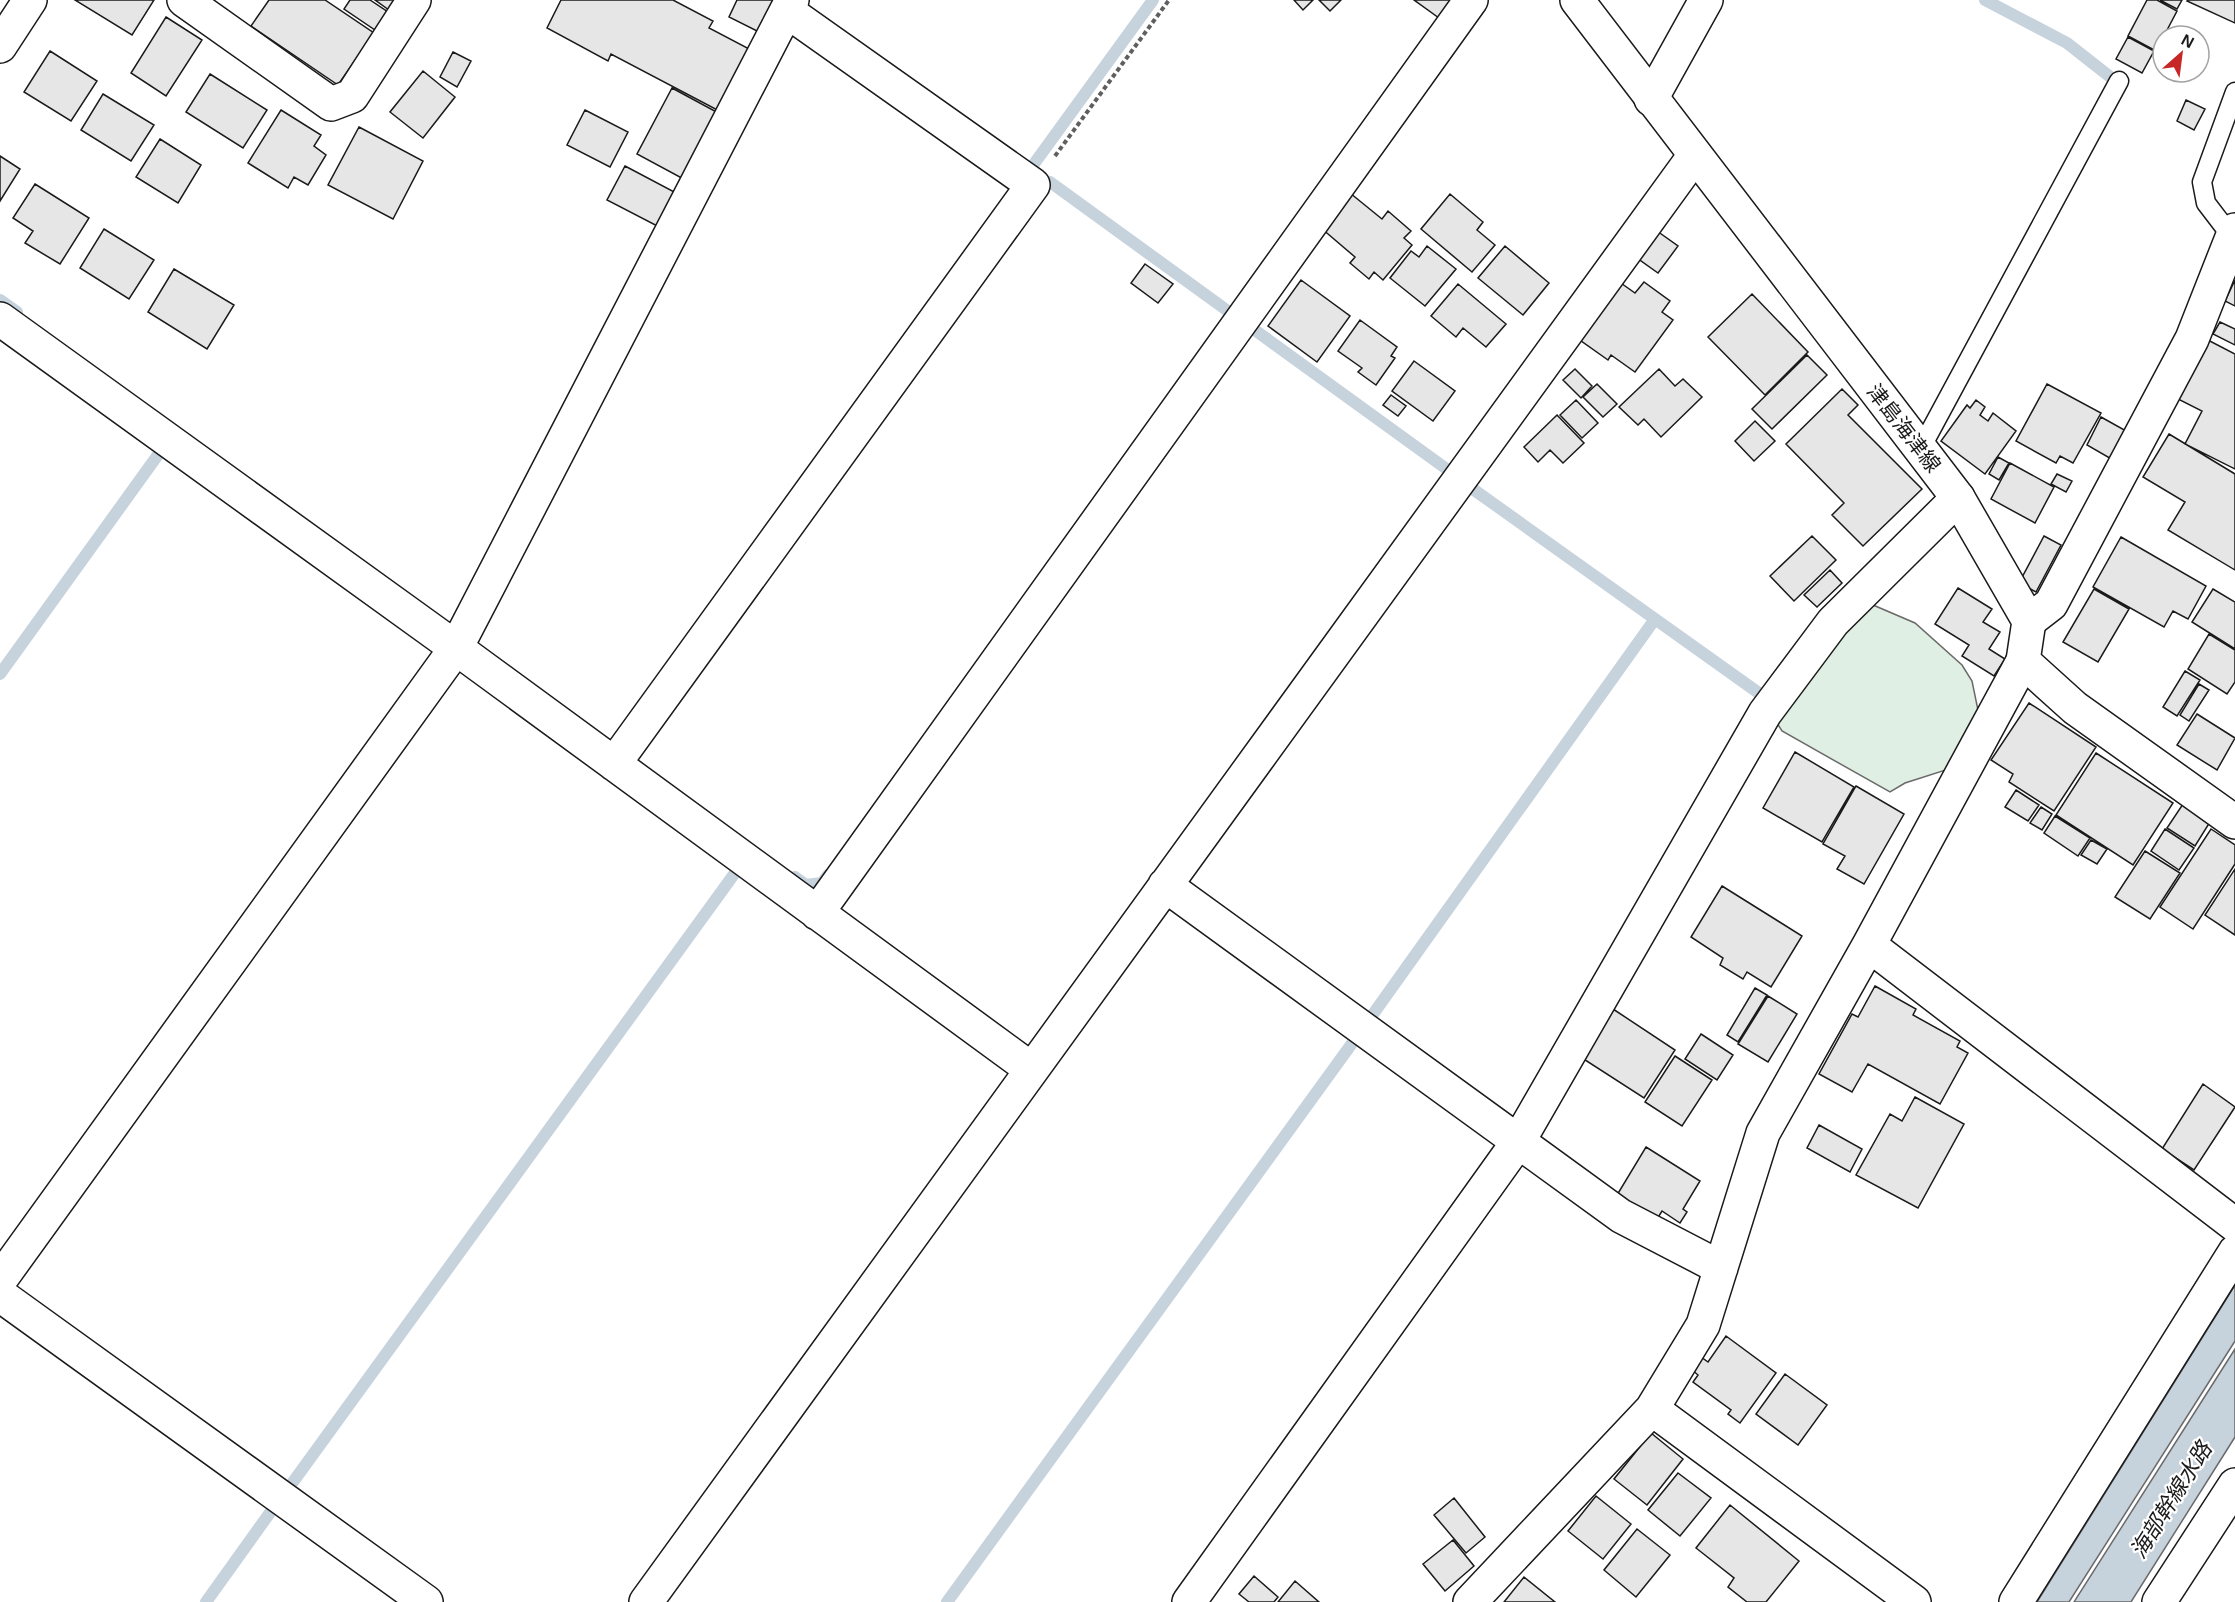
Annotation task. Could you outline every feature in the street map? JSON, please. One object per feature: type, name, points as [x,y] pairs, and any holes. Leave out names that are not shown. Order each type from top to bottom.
[{"type":"street","points":[[0,46],[30,0]]},
{"type":"street","points":[[184,0],[331,104],[352,96],[414,0]]},
{"type":"street","points":[[817,913],[1471,0]]},
{"type":"street","name":"津島海津線","points":[[1577,0],[1958,498],[2029,621]]},
{"type":"street","points":[[1652,99],[1706,0]]},
{"type":"street","points":[[0,1280],[456,648],[789,6],[1033,185],[614,764]]},
{"type":"street","points":[[646,1602],[1695,155]]},
{"type":"street","points":[[1470,1602],[1652,1409],[1703,1325],[1763,1134],[1869,945],[2023,661],[2029,621],[2051,604],[2192,339],[2234,234]]},
{"type":"street","points":[[0,319],[456,648],[1031,1069]]},
{"type":"street","points":[[1189,1602],[1518,1142],[1765,713],[1833,622],[1958,498]]},
{"type":"street","points":[[2023,661],[2075,708],[2235,822]]},
{"type":"street","points":[[1165,885],[1621,1216],[1721,1268]]},
{"type":"street","points":[[1869,945],[2235,1226]]},
{"type":"street","points":[[2016,1602],[2235,1252]]},
{"type":"street","points":[[0,1296],[426,1602]]},
{"type":"street","points":[[1652,1409],[1914,1602]]},
{"type":"street","points":[[2159,1602],[2235,1485]]},
{"type":"lane","points":[[1920,450],[2119,81]]},
{"type":"lane","points":[[2234,234],[2206,203],[2202,182],[2235,92]]},
{"type":"path","points":[[1033,185],[1169,0]]},
{"type":"green space","points":[[1866,602],[1915,623],[1962,665],[1972,681],[1979,715],[1949,769],[1905,783],[1890,792],[1782,731],[1772,715]]},
{"type":"water","points":[[2235,1285],[2235,1341],[2069,1602],[2037,1602]]},
{"type":"water","name":"海部幹線水路","points":[[2235,1349],[2235,1437],[2131,1602],[2074,1602]]},
{"type":"building","points":[[75,0],[154,0],[132,35]]},
{"type":"building","points":[[269,0],[325,0],[374,33],[338,85],[251,26]]},
{"type":"building","points":[[350,0],[370,0],[388,12],[375,30],[344,9]]},
{"type":"building","points":[[375,0],[396,0],[389,10]]},
{"type":"building","points":[[561,0],[673,0],[713,21],[709,28],[755,52],[723,113],[611,54],[608,61],[547,28]]},
{"type":"building","points":[[737,0],[778,0],[761,33],[729,17]]},
{"type":"building","points":[[1294,0],[1313,0],[1303,10]]},
{"type":"building","points":[[1319,0],[1341,0],[1330,11]]},
{"type":"building","points":[[1414,0],[1452,0],[1439,18]]},
{"type":"building","points":[[2147,0],[2157,0],[2177,11],[2170,24],[2151,24],[2151,48],[2128,36]]},
{"type":"building","points":[[2160,0],[2182,0],[2177,9]]},
{"type":"building","points":[[2235,0],[2235,23],[2187,1]]},
{"type":"building","points":[[166,17],[202,40],[166,96],[131,73]]},
{"type":"building","points":[[2128,37],[2151,49],[2151,56],[2142,73],[2116,59]]},
{"type":"building","points":[[50,51],[97,81],[71,121],[24,92]]},
{"type":"building","points":[[453,52],[471,61],[457,87],[440,77]]},
{"type":"building","points":[[423,71],[455,97],[423,138],[390,112]]},
{"type":"building","points":[[210,74],[267,110],[243,148],[186,112]]},
{"type":"building","points":[[672,88],[724,116],[689,182],[637,154]]},
{"type":"building","points":[[103,94],[154,125],[131,161],[81,130]]},
{"type":"building","points":[[2186,100],[2205,109],[2194,130],[2177,121]]},
{"type":"building","points":[[281,110],[321,135],[314,146],[326,155],[308,185],[294,177],[288,188],[248,163]]},
{"type":"building","points":[[585,110],[628,132],[610,167],[567,145]]},
{"type":"building","points":[[359,127],[423,161],[393,219],[328,185]]},
{"type":"building","points":[[160,139],[201,165],[178,203],[136,177]]},
{"type":"building","points":[[0,156],[20,169],[0,201]]},
{"type":"building","points":[[625,166],[680,195],[663,229],[607,200]]},
{"type":"building","points":[[35,184],[89,218],[60,264],[25,243],[33,231],[13,218]]},
{"type":"building","points":[[1350,193],[1382,219],[1388,211],[1411,231],[1404,238],[1412,245],[1383,280],[1374,272],[1369,279],[1350,263],[1355,257],[1321,228]]},
{"type":"building","points":[[1450,194],[1483,222],[1477,230],[1495,245],[1472,272],[1421,229]]},
{"type":"building","points":[[104,229],[154,260],[129,299],[80,268]]},
{"type":"building","points":[[1657,231],[1678,246],[1658,273],[1637,258]]},
{"type":"building","points":[[1427,246],[1456,269],[1425,306],[1390,278],[1411,251],[1419,257]]},
{"type":"building","points":[[1505,246],[1549,283],[1523,315],[1478,278]]},
{"type":"building","points":[[1145,264],[1173,284],[1158,303],[1131,283]]},
{"type":"building","points":[[174,269],[234,305],[207,349],[148,312]]},
{"type":"building","points":[[1301,280],[1350,316],[1317,362],[1268,326]]},
{"type":"building","points":[[2235,280],[2235,306],[2225,301]]},
{"type":"building","points":[[1618,281],[1635,293],[1644,282],[1670,301],[1662,312],[1673,320],[1635,372],[1611,355],[1608,360],[1577,338]]},
{"type":"building","points":[[1458,284],[1506,324],[1486,347],[1463,328],[1456,337],[1431,316]]},
{"type":"building","points":[[1752,294],[1808,352],[1765,395],[1708,337]]},
{"type":"building","points":[[1360,320],[1397,347],[1391,356],[1395,358],[1376,385],[1358,372],[1362,368],[1338,351]]},
{"type":"building","points":[[2220,322],[2235,329],[2235,345],[2213,334]]},
{"type":"building","points":[[2204,338],[2235,354],[2235,469],[2185,444],[2202,411],[2174,397]]},
{"type":"building","points":[[1807,355],[1827,375],[1772,429],[1752,409]]},
{"type":"building","points":[[1414,361],[1455,391],[1433,421],[1392,391]]},
{"type":"building","points":[[1575,369],[1592,386],[1581,398],[1563,380]]},
{"type":"building","points":[[1659,369],[1675,386],[1683,379],[1702,397],[1661,437],[1644,419],[1638,425],[1619,407]]},
{"type":"building","points":[[1597,384],[1617,404],[1603,417],[1583,397]]},
{"type":"building","points":[[2047,384],[2101,413],[2073,463],[2060,456],[2056,463],[2016,441]]},
{"type":"building","points":[[1842,389],[1858,405],[1848,415],[1922,489],[1863,546],[1832,515],[1844,503],[1786,444]]},
{"type":"building","points":[[1391,395],[1406,406],[1398,416],[1383,405]]},
{"type":"building","points":[[1576,400],[1598,423],[1582,438],[1560,415]]},
{"type":"building","points":[[1976,400],[1985,407],[1980,415],[1988,421],[1993,413],[2016,431],[1985,474],[1941,441],[1967,405],[1970,408]]},
{"type":"building","points":[[1557,415],[1584,443],[1563,463],[1550,450],[1538,462],[1524,447]]},
{"type":"building","points":[[2101,417],[2128,432],[2113,460],[2087,445]]},
{"type":"building","points":[[1755,421],[1775,441],[1754,461],[1735,441]]},
{"type":"building","points":[[2169,434],[2235,474],[2235,570],[2168,530],[2185,502],[2143,477]]},
{"type":"building","points":[[1998,457],[2009,463],[1999,480],[1989,474]]},
{"type":"building","points":[[2010,463],[2054,487],[2035,523],[1991,499]]},
{"type":"building","points":[[2057,474],[2072,481],[2066,492],[2051,484]]},
{"type":"building","points":[[1812,536],[1836,560],[1794,601],[1770,576]]},
{"type":"building","points":[[2044,536],[2061,545],[2036,592],[2019,583]]},
{"type":"building","points":[[2121,537],[2206,586],[2188,619],[2173,611],[2164,627],[2093,587]]},
{"type":"building","points":[[1830,570],[1842,583],[1817,607],[1804,595]]},
{"type":"building","points":[[1958,588],[1992,609],[1983,622],[2000,632],[1989,649],[2005,659],[1994,676],[1962,656],[1969,645],[1935,624]]},
{"type":"building","points":[[2094,589],[2129,609],[2098,662],[2063,642]]},
{"type":"building","points":[[2213,589],[2235,602],[2235,649],[2192,622]]},
{"type":"building","points":[[2209,634],[2235,650],[2235,682],[2227,694],[2188,669]]},
{"type":"building","points":[[2185,671],[2200,680],[2177,716],[2163,707]]},
{"type":"building","points":[[2199,684],[2209,690],[2189,721],[2180,715]]},
{"type":"building","points":[[2029,703],[2096,747],[2054,811],[2009,782],[2013,774],[1991,760]]},
{"type":"building","points":[[2197,714],[2235,738],[2217,770],[2177,745]]},
{"type":"building","points":[[1795,752],[1854,787],[1822,842],[1763,808]]},
{"type":"building","points":[[2096,753],[2173,803],[2133,865],[2056,815]]},
{"type":"building","points":[[1856,786],[1904,814],[1864,884],[1837,869],[1845,856],[1823,844]]},
{"type":"building","points":[[2016,790],[2039,805],[2028,821],[2005,807]]},
{"type":"building","points":[[2183,804],[2210,822],[2195,846],[2167,828]]},
{"type":"building","points":[[2041,807],[2052,814],[2042,830],[2030,823]]},
{"type":"building","points":[[2055,816],[2090,838],[2078,856],[2044,833]]},
{"type":"building","points":[[2165,829],[2194,848],[2179,870],[2151,851]]},
{"type":"building","points":[[2211,829],[2235,845],[2235,864],[2193,929],[2160,907]]},
{"type":"building","points":[[2091,840],[2107,849],[2097,864],[2081,855]]},
{"type":"building","points":[[2145,851],[2180,873],[2150,919],[2115,897]]},
{"type":"building","points":[[2235,869],[2235,935],[2205,915]]},
{"type":"building","points":[[1722,886],[1802,936],[1771,987],[1747,972],[1743,979],[1720,965],[1723,958],[1691,937]]},
{"type":"building","points":[[1875,986],[1916,1009],[1913,1015],[1960,1041],[1957,1047],[1968,1053],[1940,1104],[1868,1064],[1852,1092],[1819,1074],[1852,1014],[1858,1017]]},
{"type":"building","points":[[1755,988],[1767,995],[1738,1042],[1727,1035]]},
{"type":"building","points":[[1768,996],[1797,1014],[1768,1062],[1738,1044]]},
{"type":"building","points":[[1613,1009],[1675,1050],[1644,1098],[1582,1058]]},
{"type":"building","points":[[1701,1034],[1733,1055],[1717,1080],[1685,1059]]},
{"type":"building","points":[[1675,1056],[1712,1080],[1682,1126],[1645,1102]]},
{"type":"building","points":[[2203,1084],[2235,1107],[2194,1170],[2162,1149]]},
{"type":"building","points":[[1915,1097],[1964,1124],[1918,1208],[1856,1175],[1890,1114],[1902,1121]]},
{"type":"building","points":[[1819,1125],[1862,1149],[1850,1172],[1807,1148]]},
{"type":"building","points":[[1646,1147],[1700,1181],[1683,1209],[1687,1212],[1680,1223],[1662,1211],[1654,1224],[1614,1200]]},
{"type":"building","points":[[1726,1336],[1776,1373],[1740,1423],[1728,1414],[1731,1410],[1693,1382],[1698,1375],[1691,1369],[1701,1357],[1708,1362]]},
{"type":"building","points":[[1785,1374],[1827,1405],[1798,1445],[1756,1414]]},
{"type":"building","points":[[1651,1433],[1683,1459],[1647,1505],[1614,1479]]},
{"type":"building","points":[[1678,1473],[1711,1498],[1680,1536],[1648,1510]]},
{"type":"building","points":[[1596,1496],[1631,1524],[1603,1559],[1568,1531]]},
{"type":"building","points":[[1454,1498],[1485,1537],[1466,1553],[1434,1515]]},
{"type":"building","points":[[1730,1505],[1799,1561],[1766,1602],[1747,1602],[1728,1587],[1734,1578],[1696,1548]]},
{"type":"building","points":[[1637,1529],[1670,1555],[1636,1597],[1604,1570]]},
{"type":"building","points":[[1453,1540],[1474,1566],[1445,1591],[1423,1564]]},
{"type":"building","points":[[1254,1576],[1278,1597],[1274,1602],[1249,1602],[1239,1594]]},
{"type":"building","points":[[1524,1577],[1555,1602],[1504,1602]]},
{"type":"building","points":[[1295,1581],[1319,1602],[1278,1602]]},
{"type":"waterway","points":[[1031,168],[1153,0]]},
{"type":"waterway","points":[[1985,0],[2067,43],[2109,76]]},
{"type":"waterway","points":[[1050,182],[1232,314]]},
{"type":"waterway","points":[[0,300],[17,312]]},
{"type":"waterway","points":[[1252,328],[1448,470]]},
{"type":"waterway","points":[[0,674],[160,452]]},
{"type":"waterway","points":[[1470,487],[1763,696]]},
{"type":"waterway","points":[[1366,1024],[1655,619]]},
{"type":"waterway","points":[[293,1482],[740,866]]},
{"type":"waterway","points":[[795,877],[806,885],[822,883],[828,875]]},
{"type":"waterway","points":[[947,1602],[1353,1042]]},
{"type":"waterway","points":[[206,1602],[269,1514]]}]
